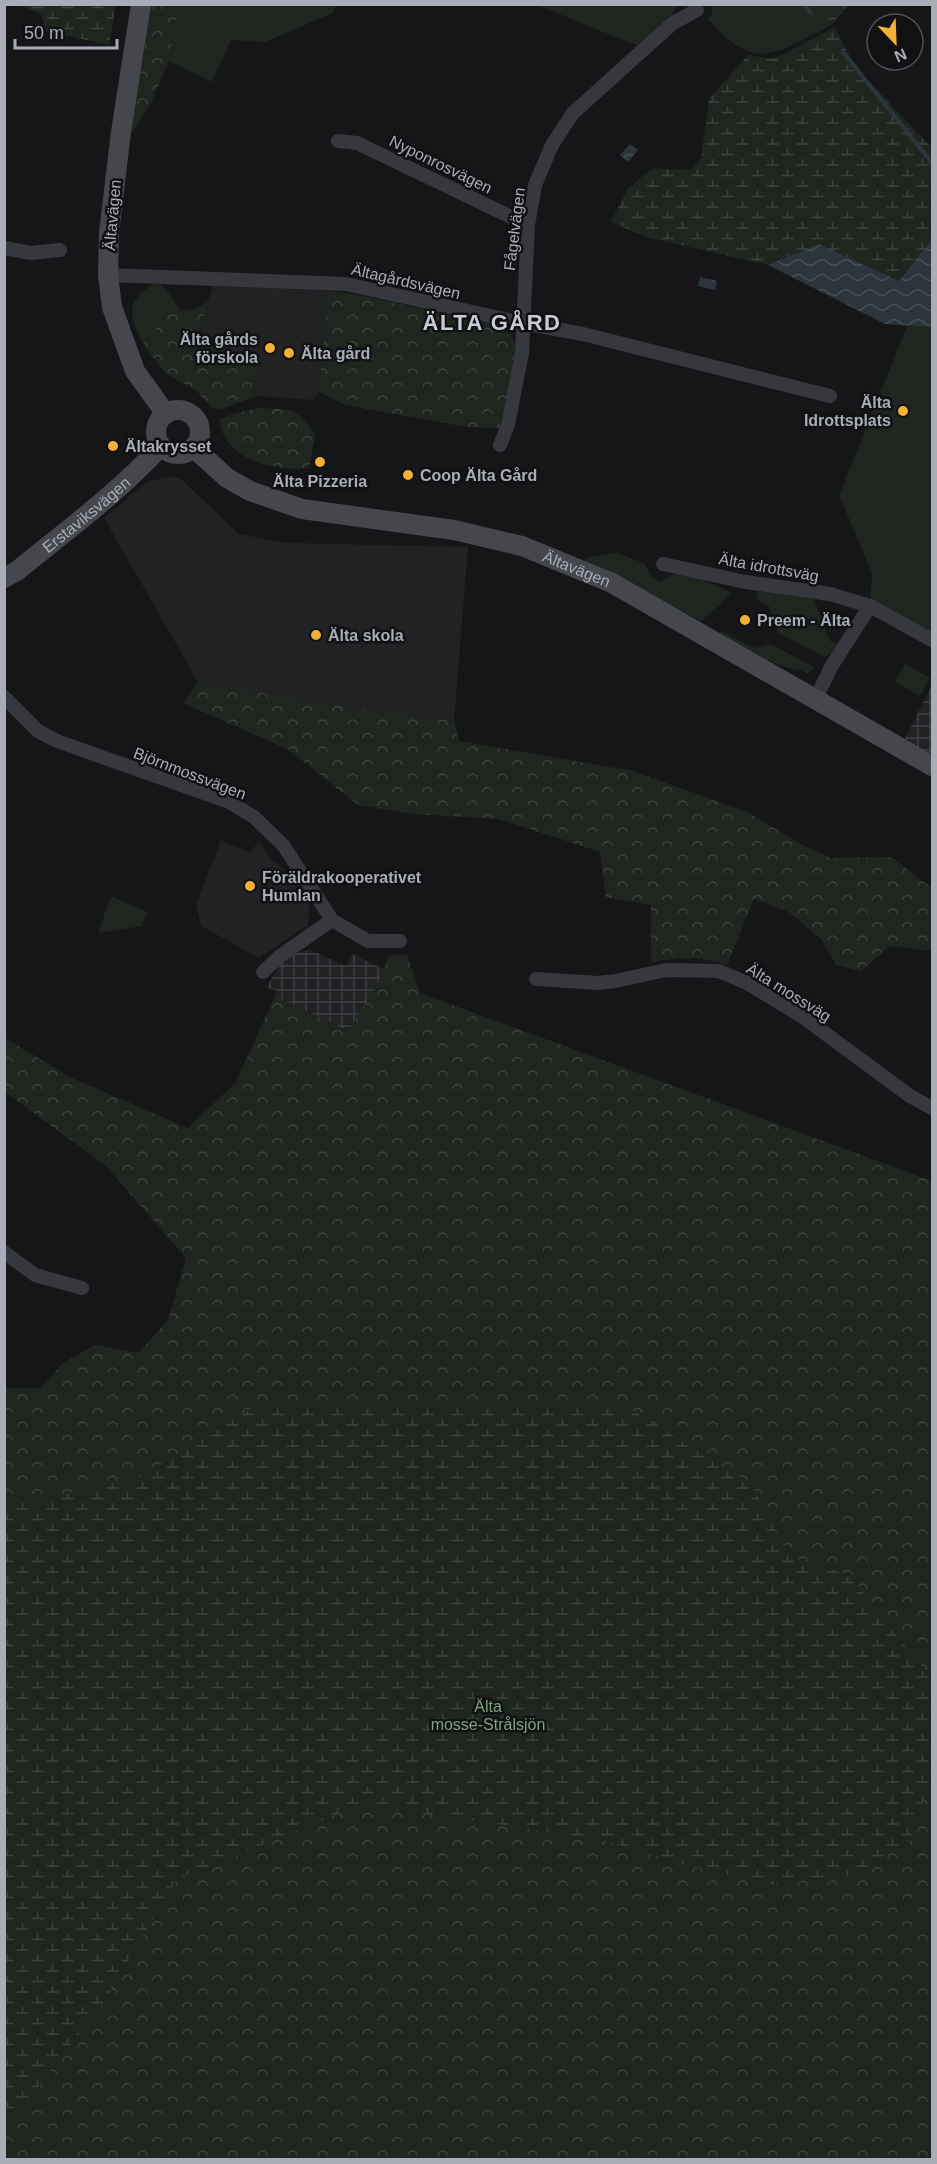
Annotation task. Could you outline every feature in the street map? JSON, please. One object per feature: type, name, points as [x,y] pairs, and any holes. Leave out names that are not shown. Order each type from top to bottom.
[{"type":"main road","name":"Ältavägen","points":[[141,4],[121,132],[109,233],[108,275],[112,307],[135,371],[166,414]]},
{"type":"main road","points":[[186,412],[195,419],[199,438],[193,447],[184,453],[173,454],[158,442],[156,429],[166,414],[186,412]]},
{"type":"main road","name":"Erstaviksvägen","points":[[4,578],[18,571],[106,498],[143,466],[161,446]]},
{"type":"main road","name":"Ältavägen","points":[[193,447],[227,478],[250,491],[302,509],[454,530],[522,546],[612,583],[933,766]]},
{"type":"street","name":"Fågelvägen","points":[[500,445],[508,425],[522,353],[528,225],[535,185],[552,145],[573,112],[673,23],[697,10]]},
{"type":"street","name":"Nyponrosvägen","points":[[338,141],[357,143],[528,225]]},
{"type":"street","points":[[4,248],[31,253],[60,250]]},
{"type":"street","name":"Ältagårdsvägen","points":[[108,275],[345,284],[522,323],[582,333],[830,396]]},
{"type":"street","name":"Älta idrottsväg","points":[[663,564],[745,582],[830,594],[870,606],[933,640]]},
{"type":"street","points":[[816,698],[831,667],[870,606]]},
{"type":"street","name":"Björnmossvägen","points":[[4,697],[38,731],[57,741],[229,802],[254,817],[283,845],[332,920],[368,941],[400,940]]},
{"type":"street","points":[[263,972],[280,956],[332,920]]},
{"type":"street","name":"Älta mossväg","points":[[536,980],[598,983],[666,970],[719,971],[747,982],[803,1017],[910,1096],[933,1108]]},
{"type":"street","points":[[4,1252],[35,1275],[82,1288]]},
{"type":"shaded area","name":"Älta gårds förskola","points":[[213,285],[328,291],[319,392],[314,400],[257,396],[252,388],[198,338]]},
{"type":"shaded area","name":"Älta skola","points":[[171,476],[181,479],[239,534],[287,543],[468,547],[454,721],[366,710],[198,682],[104,518],[147,482]]},
{"type":"shaded area","points":[[932,684],[932,759],[904,741]]},
{"type":"shaded area","name":"Föräldrakooperativet Humlan","points":[[221,840],[250,853],[259,841],[272,860],[284,869],[310,903],[308,925],[259,958],[201,926],[196,905]]},
{"type":"shaded area","points":[[310,950],[346,966],[352,954],[384,969],[375,989],[348,1031],[275,996],[276,990],[266,988],[281,962],[291,954]]},
{"type":"green space","points":[[825,4],[850,5],[830,26]]},
{"type":"green space","points":[[19,5],[116,5],[109,45],[46,31],[41,14]]},
{"type":"green space","points":[[147,5],[179,5],[169,61],[150,105],[131,134],[126,125]]},
{"type":"green space","points":[[179,5],[336,5],[333,13],[265,42],[231,40],[212,82],[169,61]]},
{"type":"green space","points":[[537,5],[678,5],[675,11],[638,46]]},
{"type":"green space","points":[[710,5],[825,5],[830,26],[780,50],[766,54],[753,53],[740,48],[708,19],[713,12]]},
{"type":"green space","points":[[834,27],[857,69],[932,148],[932,239],[899,281],[819,244],[768,265],[646,237],[611,222],[628,188],[652,169],[692,170],[701,158],[709,99],[748,55],[771,59],[787,53]]},
{"type":"green space","points":[[154,284],[160,284],[176,304],[143,344],[132,317],[132,310],[138,297]]},
{"type":"green space","points":[[328,291],[359,295],[501,326],[512,335],[518,353],[499,428],[466,427],[345,405],[319,392]]},
{"type":"green space","points":[[208,301],[198,338],[239,357],[253,367],[252,387],[257,396],[220,409],[211,408],[197,391],[165,373],[143,344],[176,304],[181,310],[189,310]]},
{"type":"green space","name":"Älta Idrottsplats","points":[[907,326],[932,327],[932,640],[870,606],[872,573],[839,495]]},
{"type":"green space","points":[[258,408],[291,411],[308,425],[315,434],[309,468],[275,467],[263,464],[233,448],[224,435],[219,420]]},
{"type":"green space","points":[[617,553],[644,563],[652,577],[659,582],[679,572],[687,573],[731,592],[701,621],[583,560],[593,556]]},
{"type":"green space","points":[[758,591],[814,599],[830,641],[837,644],[833,652],[825,657],[778,633],[769,606],[756,599]]},
{"type":"green space","points":[[719,632],[754,648],[771,644],[814,667],[814,670],[807,673],[778,665],[740,647]]},
{"type":"green space","points":[[905,664],[930,678],[920,696],[895,682]]},
{"type":"green space","points":[[198,682],[366,710],[454,721],[459,741],[633,771],[747,812],[803,845],[831,858],[891,857],[932,888],[932,951],[890,946],[861,971],[836,965],[821,939],[789,912],[754,899],[727,965],[698,959],[651,962],[651,905],[606,897],[600,852],[499,819],[413,814],[358,805],[289,750],[183,703]]},
{"type":"green space","points":[[111,896],[147,912],[142,926],[98,933]]},
{"type":"green space","name":"Älta mosse-Strålsjön","points":[[407,954],[420,993],[932,1181],[932,2159],[5,2159],[4,1388],[41,1388],[63,1363],[95,1345],[138,1353],[168,1320],[186,1258],[106,1166],[5,1092],[5,1038],[72,1078],[188,1128],[236,1082],[275,996],[348,1031],[375,989],[389,956]]},
{"type":"green space","points":[[624,1405],[751,1484],[789,1556],[849,1575],[932,1679],[932,1777],[910,1842],[852,1875],[768,1885],[679,1863],[606,1841],[364,1803],[176,1880],[106,1999],[12,2120],[5,2121],[5,1502],[31,1502],[140,1477],[254,1407]]},
{"type":"water","points":[[630,144],[638,150],[628,162],[620,155]]},
{"type":"water","points":[[932,239],[932,327],[885,324],[768,265],[819,244],[899,281]]},
{"type":"water","points":[[700,277],[717,281],[715,290],[698,286]]},
{"type":"waterway","points":[[803,4],[811,13]]},
{"type":"waterway","points":[[843,52],[932,163]]},
{"type":"place","name":"Älta gårds förskola","points":[[270,348]]},
{"type":"place","name":"Älta gård","points":[[289,353]]},
{"type":"place","name":"Älta Idrottsplats","points":[[903,411]]},
{"type":"place","name":"Ältakrysset","points":[[113,446]]},
{"type":"place","name":"Älta Pizzeria","points":[[320,462]]},
{"type":"place","name":"Coop Älta Gård","points":[[408,475]]},
{"type":"place","name":"Preem - Älta","points":[[745,620]]},
{"type":"place","name":"Älta skola","points":[[316,635]]},
{"type":"place","name":"Föräldrakooperativet Humlan","points":[[250,886]]},
{"type":"district","name":"ÄLTA GÅRD","points":[[492,322]]}]
